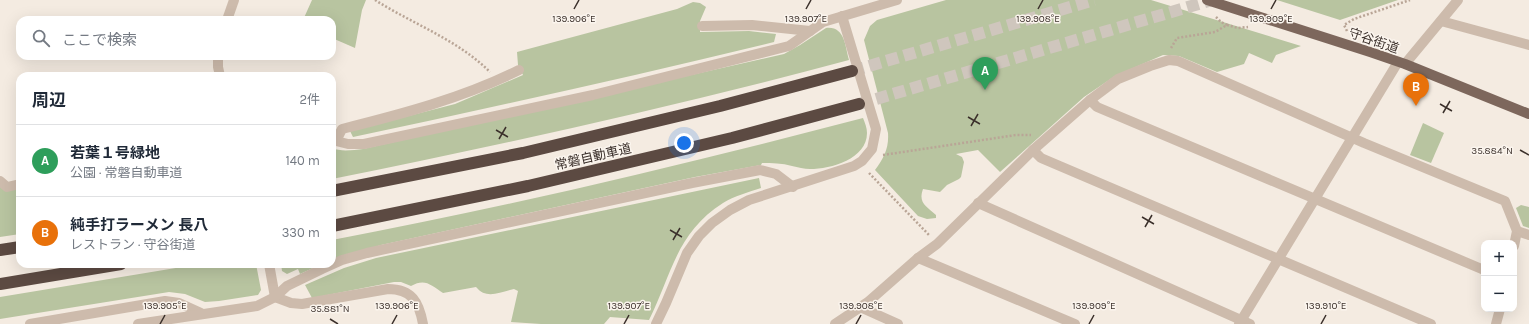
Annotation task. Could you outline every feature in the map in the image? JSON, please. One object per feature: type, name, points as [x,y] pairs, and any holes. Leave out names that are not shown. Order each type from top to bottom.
[{"type":"highway","name":"常磐自動車道","points":[[336,190],[523,153],[720,106],[852,71]]},
{"type":"highway","name":"常磐自動車道","points":[[336,225],[528,186],[732,138],[859,104]]},
{"type":"highway","points":[[0,250],[16,248]]},
{"type":"highway","points":[[0,284],[97,268]]},
{"type":"main road","name":"守谷街道","points":[[1207,0],[1402,63],[1529,114]]},
{"type":"street","points":[[228,16],[234,0]]},
{"type":"street","points":[[336,141],[348,144],[364,144],[593,95],[789,46],[823,22],[897,0]]},
{"type":"street","points":[[978,203],[1243,323],[1277,259],[1315,200],[1352,138],[1402,63],[1441,21],[1458,0]]},
{"type":"street","points":[[656,324],[687,253],[699,236],[712,223],[730,210],[749,200],[854,166],[862,161],[872,150],[876,129],[842,16]]},
{"type":"street","points":[[1441,21],[1529,45]]},
{"type":"street","points":[[702,26],[752,25],[810,31]]},
{"type":"street","points":[[218,60],[219,72]]},
{"type":"street","points":[[835,324],[860,307],[937,244],[1033,150],[1090,100],[1118,80],[1168,60],[1178,61],[1352,138],[1505,202],[1517,231],[1515,240]]},
{"type":"street","points":[[336,138],[342,129],[443,101],[498,80],[519,70]]},
{"type":"street","points":[[1090,100],[1097,107],[1481,269]]},
{"type":"street","points":[[1033,150],[1041,158],[1432,324]]},
{"type":"street","points":[[336,263],[396,245],[684,184],[760,170],[776,174],[793,187]]},
{"type":"street","points":[[0,181],[7,187],[16,185]]},
{"type":"street","points":[[1517,231],[1529,235]]},
{"type":"street","points":[[918,258],[1075,324]]},
{"type":"street","points":[[270,268],[275,297]]},
{"type":"street","points":[[138,324],[201,313],[257,306],[275,297],[288,286],[325,268]]},
{"type":"street","points":[[275,297],[291,303],[302,304],[388,288],[397,289],[405,292],[416,302],[421,312],[423,324]]},
{"type":"street","points":[[30,324],[165,302],[179,303],[201,313]]},
{"type":"street","points":[[860,307],[898,324]]},
{"type":"street","points":[[1496,324],[1499,312]]},
{"type":"path","points":[[375,0],[478,60],[498,80]]},
{"type":"path","points":[[1352,46],[1344,24],[1354,19],[1410,0]]},
{"type":"path","points":[[1216,17],[1227,25],[1238,28],[1248,27]]},
{"type":"path","points":[[1168,60],[1171,46],[1177,38],[1215,32],[1227,25]]},
{"type":"path","points":[[883,155],[1016,135],[1036,136],[1042,142]]},
{"type":"path","points":[[870,173],[937,244]]},
{"type":"green space","points":[[312,0],[366,0],[362,10],[355,48],[336,40],[336,16],[305,16]]},
{"type":"green space","points":[[946,0],[1151,0],[1301,46],[1276,55],[1272,63],[1249,53],[1244,64],[1217,72],[1179,56],[1163,55],[1115,76],[1084,97],[1000,172],[978,150],[956,154],[962,157],[964,162],[961,177],[947,185],[940,192],[923,189],[922,201],[926,207],[936,215],[936,218],[927,219],[918,216],[875,170],[885,153],[888,143],[888,133],[864,40],[870,26],[877,20]]},
{"type":"green space","points":[[1277,0],[1398,0],[1340,20]]},
{"type":"green space","points":[[693,2],[700,3],[706,7],[700,21],[700,32],[749,31],[776,34],[774,42],[564,91],[353,137],[350,131],[455,104],[523,75],[518,65],[517,52],[677,9]]},
{"type":"green space","points":[[826,28],[832,28],[841,34],[849,60],[592,124],[336,178],[336,149],[363,149],[784,54]]},
{"type":"green space","points":[[863,118],[867,133],[861,150],[855,156],[846,161],[828,167],[808,169],[781,164],[762,163],[761,165],[695,177],[381,245],[336,259],[336,239],[532,199],[731,152]]},
{"type":"green space","points":[[1423,123],[1444,133],[1431,163],[1410,155]]},
{"type":"green space","points":[[759,178],[761,188],[737,196],[723,203],[707,215],[695,227],[677,256],[649,320],[610,317],[604,324],[541,324],[511,322],[518,291],[514,289],[489,294],[480,291],[476,287],[443,293],[431,285],[424,283],[411,286],[401,282],[394,282],[312,298],[305,285],[344,268],[376,258]]},
{"type":"green space","points":[[0,187],[16,189],[16,235],[0,237]]},
{"type":"green space","points":[[1521,205],[1529,207],[1529,228],[1523,226],[1516,208]]},
{"type":"green space","points":[[176,268],[257,268],[261,290],[258,295],[205,302],[185,294],[169,292],[0,319],[0,297]]},
{"type":"green space","points":[[282,268],[313,268],[300,274],[298,269],[287,274],[282,271]]},
{"type":"tunnel","points":[[852,71],[1094,0]]},
{"type":"tunnel","points":[[859,104],[1212,0]]},
{"type":"place","name":"若葉１号緑地","points":[[985,90]]},
{"type":"place","name":"純手打ラーメン 長八","points":[[1416,106]]}]
